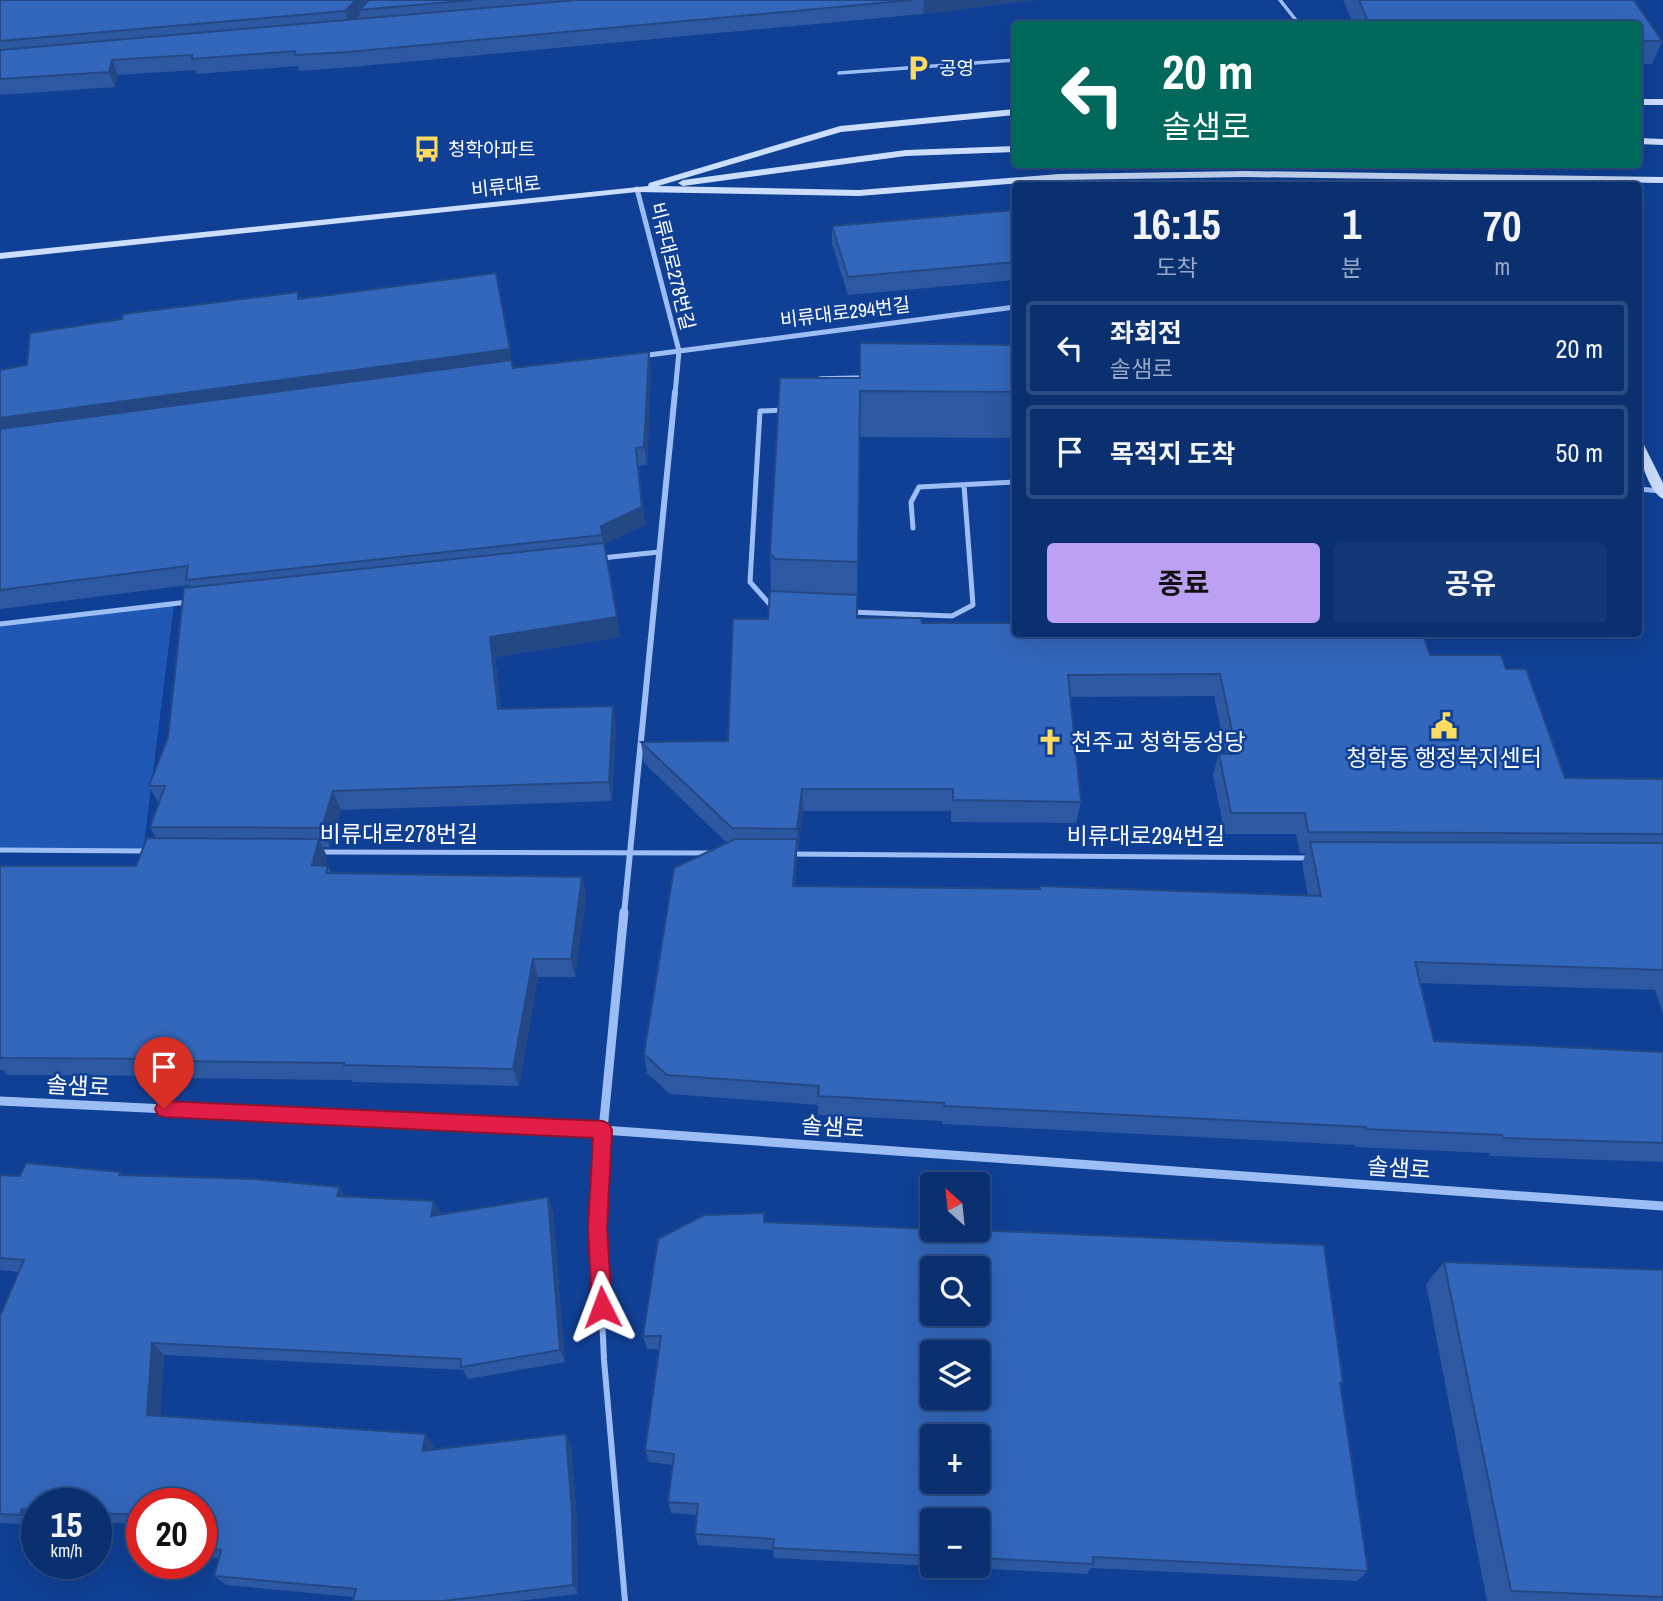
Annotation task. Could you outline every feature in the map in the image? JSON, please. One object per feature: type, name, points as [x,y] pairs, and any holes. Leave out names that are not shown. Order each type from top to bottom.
[{"type":"main road","points":[[1642,102],[1663,102]]},
{"type":"main road","points":[[637,189],[840,129],[1012,112]]},
{"type":"main road","points":[[1642,141],[1663,142]]},
{"type":"main road","name":"비류대로","points":[[0,256],[637,189],[906,153],[1012,149]]},
{"type":"main road","points":[[637,189],[859,193],[1059,177],[1245,174],[1506,182],[1663,180]]},
{"type":"main road","points":[[1642,452],[1662,493]]},
{"type":"street","name":"비류대로278번길","points":[[603,1130],[679,351],[637,189]]},
{"type":"street","name":"비류대로294번길","points":[[679,351],[1012,307]]},
{"type":"street","name":"비류대로278번길","points":[[638,356],[679,351]]},
{"type":"street","name":"솔샘로","points":[[0,1101],[603,1130],[1663,1206]]},
{"type":"lane","points":[[1280,0],[1297,21]]},
{"type":"lane","points":[[839,73],[1012,60]]},
{"type":"lane","points":[[817,388],[820,378],[876,377]]},
{"type":"lane","points":[[788,609],[774,609],[750,582],[760,411],[797,409]]},
{"type":"lane","points":[[913,528],[911,502],[919,487],[1012,482]]},
{"type":"lane","points":[[842,611],[952,616],[973,605],[964,485]]},
{"type":"lane","points":[[1642,490],[1662,493]]},
{"type":"lane","points":[[590,560],[659,552]]},
{"type":"lane","points":[[0,624],[201,601]]},
{"type":"lane","points":[[0,850],[157,851]]},
{"type":"lane","name":"비류대로278번길","points":[[310,852],[629,852]]},
{"type":"lane","points":[[629,852],[724,854]]},
{"type":"lane","name":"비류대로294번길","points":[[779,854],[1319,858]]},
{"type":"lane","points":[[603,1130],[599,1255],[604,1360],[625,1601]]},
{"type":"shaded area","points":[[174,604],[143,851],[0,850],[0,624]]},
{"type":"building","points":[[0,0],[356,0],[345,11],[0,41]]},
{"type":"building","points":[[369,0],[474,0],[359,10]]},
{"type":"building","points":[[576,0],[913,0],[348,52],[295,55],[295,51],[192,59],[192,55],[112,60],[109,72],[0,79],[0,50]]},
{"type":"building","points":[[1359,0],[1634,0],[1662,41],[1642,41],[1642,21],[1368,21]]},
{"type":"building","points":[[1012,210],[1012,262],[848,277],[832,226]]},
{"type":"building","points":[[496,273],[510,349],[0,418],[0,370],[27,365],[30,333],[122,319],[123,314],[298,292],[298,299]]},
{"type":"building","points":[[860,343],[1012,345],[1012,392],[860,391],[858,562],[775,559],[770,553],[780,378],[860,378]]},
{"type":"building","points":[[649,352],[644,447],[636,448],[642,507],[601,526],[602,535],[186,580],[188,566],[0,590],[0,429],[511,360],[513,368]]},
{"type":"building","points":[[604,543],[617,617],[490,637],[498,709],[613,706],[609,782],[333,791],[322,828],[150,827],[165,786],[149,786],[168,737],[184,588]]},
{"type":"building","points":[[770,591],[857,595],[857,618],[921,618],[922,623],[1012,623],[1012,637],[1424,637],[1430,655],[1501,655],[1506,669],[1526,669],[1565,778],[1663,779],[1663,834],[1308,832],[1305,813],[1231,813],[1219,754],[1237,754],[1220,674],[1068,675],[1081,802],[953,800],[953,789],[802,789],[797,829],[732,828],[641,742],[728,741],[733,619],[768,619]]},
{"type":"building","points":[[147,838],[319,839],[312,865],[328,866],[326,873],[582,877],[571,959],[533,959],[513,1069],[167,1059],[0,1058],[0,866],[136,866]]},
{"type":"building","points":[[735,839],[797,839],[793,886],[1040,889],[1040,886],[1321,896],[1310,842],[1663,843],[1663,970],[1415,962],[1434,1041],[1663,1052],[1663,1143],[1503,1138],[1502,1135],[1366,1127],[944,1106],[944,1103],[818,1096],[819,1086],[667,1075],[644,1054],[674,868]]},
{"type":"building","points":[[26,1163],[120,1172],[119,1175],[254,1179],[340,1187],[337,1196],[434,1201],[431,1216],[548,1197],[560,1350],[461,1367],[461,1359],[152,1343],[147,1415],[426,1434],[422,1451],[566,1434],[572,1512],[573,1585],[443,1601],[353,1601],[356,1589],[217,1576],[221,1550],[217,1550],[217,1488],[126,1488],[126,1514],[112,1514],[112,1488],[21,1488],[20,1515],[0,1514],[0,1316],[24,1260],[0,1258],[0,1175],[20,1176]]},
{"type":"building","points":[[764,1213],[764,1222],[920,1228],[920,1242],[990,1242],[990,1231],[1324,1245],[1343,1383],[1340,1383],[1368,1571],[1093,1557],[1093,1564],[990,1559],[990,1508],[920,1508],[920,1555],[773,1548],[774,1539],[695,1534],[698,1504],[668,1502],[674,1454],[645,1450],[661,1336],[643,1336],[658,1239],[704,1215]]},
{"type":"building","points":[[1444,1262],[1663,1270],[1663,1597],[1511,1591]]},
{"type":"place","name":"공영","points":[[918,68]]},
{"type":"place","name":"청학아파트","points":[[427,149]]},
{"type":"place","name":"청학동 행정복지센터","points":[[1444,726]]},
{"type":"place","name":"천주교 청학동성당","points":[[1050,742]]},
{"type":"route","points":[[164,1109],[603,1130],[598,1228],[602,1307]]}]
